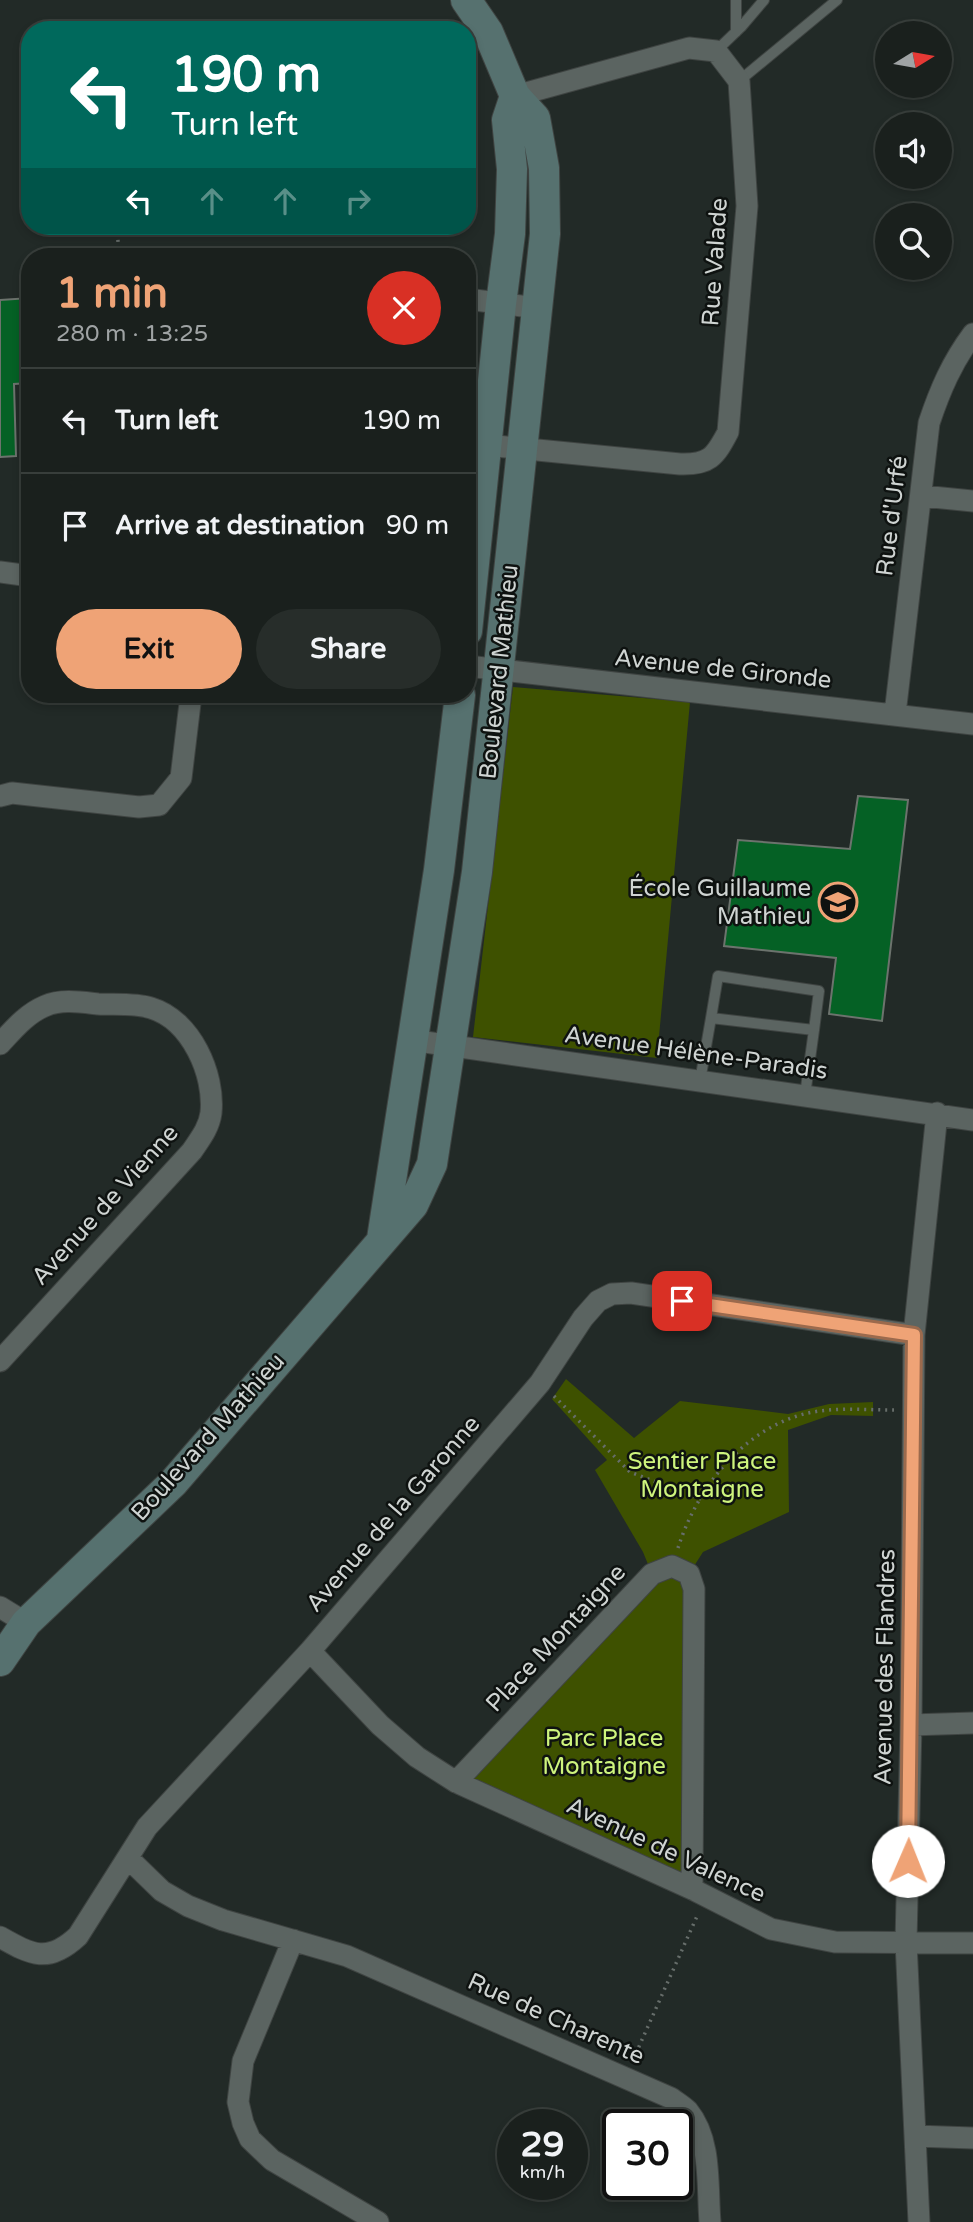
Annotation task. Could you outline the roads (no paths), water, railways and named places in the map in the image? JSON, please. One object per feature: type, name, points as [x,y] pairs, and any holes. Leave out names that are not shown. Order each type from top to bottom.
[{"type":"street","name":"Boulevard Mathieu","points":[[0,1661],[26,1623],[173,1483],[413,1205],[432,1164],[477,872],[545,234],[544,169],[535,118],[515,96],[488,32],[466,0]]},
{"type":"street","points":[[515,96],[688,48],[716,51],[739,81]]},
{"type":"street","name":"Rue Valade","points":[[486,445],[697,465],[709,460],[719,449],[728,432],[747,206],[739,81]]},
{"type":"street","name":"Boulevard Mathieu","points":[[476,543],[500,304],[510,234],[512,169],[507,120],[515,96]]},
{"type":"street","points":[[476,300],[537,308]]},
{"type":"street","name":"Rue d'Urfé","points":[[895,714],[929,423],[958,354],[973,334]]},
{"type":"street","points":[[922,496],[973,501]]},
{"type":"street","points":[[0,572],[21,575]]},
{"type":"street","name":"Avenue de Gironde","points":[[476,667],[973,724]]},
{"type":"street","points":[[0,796],[12,793],[139,807],[159,805],[181,778],[190,703]]},
{"type":"street","name":"Boulevard Mathieu","points":[[382,1239],[439,870],[459,703]]},
{"type":"street","name":"Avenue de Vienne","points":[[0,1044],[29,1015],[45,1006],[63,1001],[150,1007],[169,1016],[182,1027],[199,1053],[208,1082],[211,1113],[206,1132],[192,1151],[0,1361]]},
{"type":"street","name":"Avenue Hélène-Paradis","points":[[411,1040],[973,1119]]},
{"type":"street","name":"Avenue des Flandres","points":[[919,2222],[906,1942],[911,1725],[914,1335],[937,1113]]},
{"type":"street","name":"Avenue de la Garonne","points":[[0,1937],[37,1955],[52,1955],[78,1936],[147,1828],[310,1651],[540,1382],[583,1318],[598,1301],[612,1294],[631,1293],[914,1335]]},
{"type":"street","name":"Place Montaigne","points":[[456,1782],[652,1574],[672,1566],[688,1574],[694,1589],[699,1893]]},
{"type":"street","points":[[0,1606],[26,1623]]},
{"type":"street","name":"Avenue de Valence","points":[[310,1651],[380,1725],[416,1757],[456,1782],[699,1893],[771,1929],[835,1942],[973,1942]]},
{"type":"street","points":[[911,1725],[973,1723]]},
{"type":"street","name":"Rue de Charente","points":[[129,1858],[162,1891],[188,1906],[223,1920],[347,1956],[671,2098],[687,2110],[698,2127],[705,2151],[710,2222]]},
{"type":"street","points":[[293,1940],[243,2061],[238,2102],[243,2123],[250,2139],[272,2160],[378,2222]]},
{"type":"street","points":[[915,2136],[973,2138]]},
{"type":"lane","points":[[736,0],[736,32]]},
{"type":"lane","points":[[716,51],[764,0]]},
{"type":"lane","points":[[739,81],[837,0]]},
{"type":"lane","points":[[700,1081],[718,976],[819,991],[805,1095]]},
{"type":"lane","points":[[711,1018],[814,1030]]},
{"type":"place","name":"École Guillaume Mathieu","points":[[838,902]]},
{"type":"park label","name":"Sentier Place Montaigne","points":[[702,1475]]},
{"type":"park label","name":"Parc Place Montaigne","points":[[604,1752]]}]
